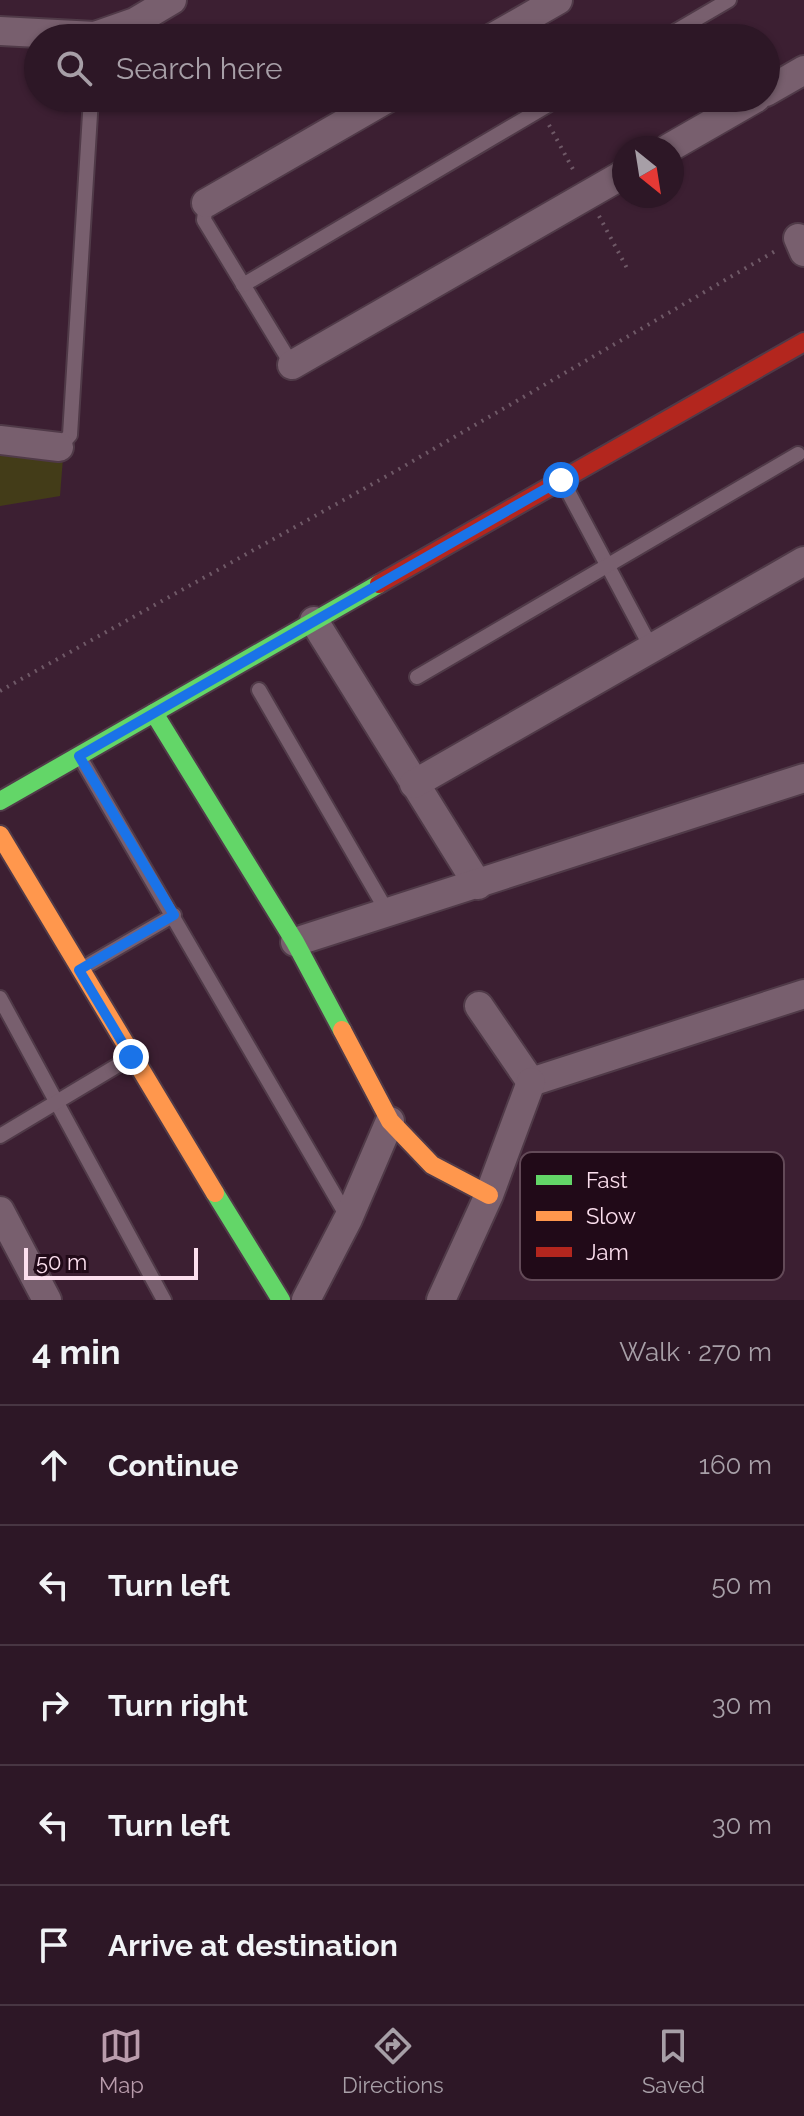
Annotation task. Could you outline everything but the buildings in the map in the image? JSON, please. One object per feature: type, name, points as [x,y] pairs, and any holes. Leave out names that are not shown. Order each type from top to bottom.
[{"type":"street","points":[[516,24],[558,0]]},
{"type":"street","points":[[126,24],[161,3]]},
{"type":"street","points":[[0,31],[24,33]]},
{"type":"street","points":[[780,84],[804,70]]},
{"type":"street","points":[[206,203],[364,112]]},
{"type":"street","points":[[684,139],[732,112]]},
{"type":"street","points":[[292,365],[612,181]]},
{"type":"street","points":[[0,801],[804,342]]},
{"type":"street","points":[[0,440],[59,447]]},
{"type":"street","points":[[414,784],[804,561]]},
{"type":"street","points":[[314,621],[478,885]]},
{"type":"street","points":[[154,713],[295,942],[390,1121],[432,1165],[489,1195]]},
{"type":"street","points":[[295,942],[804,778]]},
{"type":"street","points":[[0,835],[131,1057],[281,1300]]},
{"type":"street","points":[[531,1082],[804,994]]},
{"type":"street","points":[[479,1006],[531,1082]]},
{"type":"street","points":[[441,1300],[489,1195],[531,1082]]},
{"type":"street","points":[[306,1300],[348,1219],[390,1121]]},
{"type":"street","points":[[0,1211],[47,1300]]},
{"type":"lane","points":[[688,24],[729,0]]},
{"type":"lane","points":[[59,447],[70,435],[90,112]]},
{"type":"lane","points":[[243,285],[536,112]]},
{"type":"lane","points":[[206,203],[204,220],[292,365]]},
{"type":"lane","points":[[417,677],[798,454]]},
{"type":"lane","points":[[561,480],[652,649]]},
{"type":"lane","points":[[259,690],[388,913]]},
{"type":"lane","points":[[79,756],[348,1219]]},
{"type":"lane","points":[[79,970],[174,915]]},
{"type":"lane","points":[[0,998],[164,1300]]},
{"type":"lane","points":[[0,1136],[131,1057]]},
{"type":"path","points":[[543,112],[628,270]]},
{"type":"path","points":[[0,691],[801,245]]},
{"type":"shaded area","points":[[0,452],[63,458],[60,496],[0,506]]},
{"type":"traffic: fast","points":[[0,801],[379,584]]},
{"type":"traffic: fast","points":[[154,713],[295,942],[342,1030]]},
{"type":"traffic: fast","points":[[215,1193],[281,1300]]},
{"type":"traffic: slow","points":[[0,835],[215,1193]]},
{"type":"traffic: slow","points":[[342,1030],[390,1121],[432,1165],[489,1195]]},
{"type":"traffic: jam","points":[[379,584],[804,342]]},
{"type":"route","points":[[131,1057],[79,970],[174,915],[79,756],[561,480]]}]
